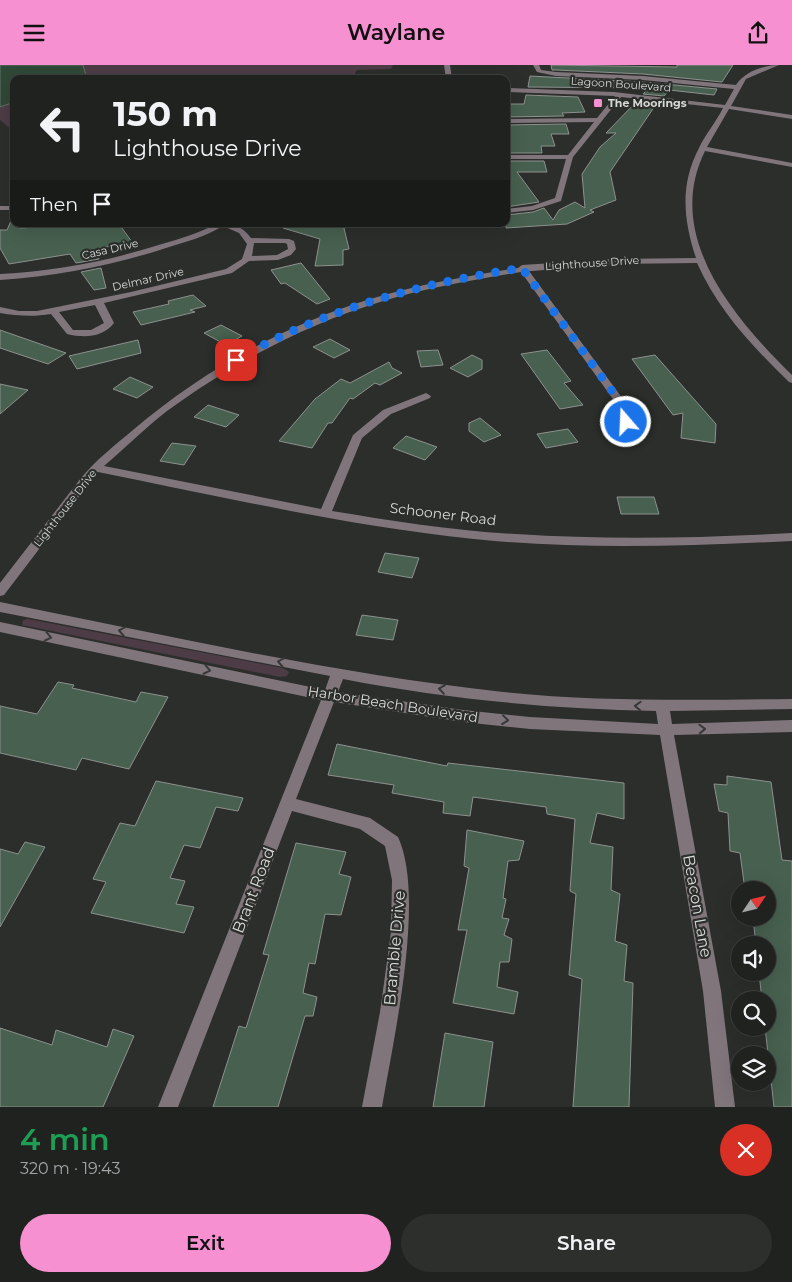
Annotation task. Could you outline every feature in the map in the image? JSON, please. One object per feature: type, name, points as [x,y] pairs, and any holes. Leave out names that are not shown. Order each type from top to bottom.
[{"type":"street","points":[[536,65],[539,71],[556,74],[643,78],[736,87]]},
{"type":"street","points":[[774,65],[744,79],[736,87],[728,109],[702,148],[689,187],[691,228],[699,260],[735,319],[792,380]]},
{"type":"street","name":"Lagoon Boulevard","points":[[510,89],[618,97],[792,117]]},
{"type":"street","name":"Lagoon Boulevard","points":[[510,94],[618,97]]},
{"type":"street","points":[[510,211],[533,208],[558,199],[570,157],[618,97]]},
{"type":"street","name":"Lagoon Boulevard","points":[[728,109],[792,121]]},
{"type":"street","points":[[510,121],[599,120]]},
{"type":"street","points":[[702,148],[792,165]]},
{"type":"street","points":[[510,157],[570,157]]},
{"type":"street","name":"Casa Drive","points":[[0,277],[66,270],[135,255],[191,238],[216,227]]},
{"type":"street","points":[[231,227],[242,231],[250,240],[251,248],[247,258],[280,256],[288,254],[292,249],[291,243],[286,241],[250,240]]},
{"type":"street","name":"Delmar Drive","points":[[0,310],[27,315],[54,311],[222,273],[237,267],[247,258]]},
{"type":"street","name":"Lighthouse Drive","points":[[0,593],[96,468],[148,420],[204,380],[249,353],[288,333],[336,314],[402,293],[455,280],[522,268],[603,261],[699,260]]},
{"type":"street","points":[[522,268],[623,406],[626,422]]},
{"type":"street","points":[[54,311],[62,324],[70,332],[90,333],[105,329],[109,323],[98,301]]},
{"type":"street","points":[[326,512],[357,437],[387,412],[426,396]]},
{"type":"street","name":"Schooner Road","points":[[96,468],[326,512],[475,535],[646,543],[792,537]]},
{"type":"street","name":"Harbor Beach Boulevard","points":[[0,607],[338,673],[502,697],[584,704],[662,706],[792,704]]},
{"type":"street","name":"Harbor Beach Boulevard","points":[[0,627],[328,696],[463,716],[530,723],[667,730],[792,726]]},
{"type":"street","name":"Brant Road","points":[[168,1107],[338,673]]},
{"type":"street","name":"Beacon Lane","points":[[662,706],[712,991],[725,1107]]},
{"type":"street","name":"Bramble Drive","points":[[287,803],[364,823],[392,842],[400,880],[399,932],[389,1012],[372,1107]]},
{"type":"shaded area","points":[[0,65],[83,65],[86,75],[10,75],[10,103],[0,107]]},
{"type":"shaded area","points":[[83,65],[393,65],[391,69],[357,70],[354,75],[86,75]]},
{"type":"shaded area","points":[[10,103],[10,129],[0,120],[0,107]]},
{"type":"shaded area","points":[[28,619],[283,668],[289,672],[287,676],[280,677],[22,625],[23,620]]},
{"type":"building","points":[[551,65],[677,67],[677,65],[733,65],[722,82],[643,74],[552,70]]},
{"type":"building","points":[[530,76],[643,82],[717,89],[714,95],[669,90],[664,96],[643,94],[649,88],[528,87]]},
{"type":"building","points":[[526,95],[578,97],[585,112],[562,113],[564,116],[510,117],[510,104],[524,104]]},
{"type":"building","points":[[637,101],[657,103],[610,172],[616,200],[590,210],[594,212],[567,224],[506,228],[510,227],[510,215],[533,212],[544,208],[553,220],[559,210],[575,202],[585,208],[582,174],[600,147],[616,133],[606,133]]},
{"type":"building","points":[[566,124],[569,134],[551,134],[555,146],[541,146],[542,153],[510,153],[510,125]]},
{"type":"building","points":[[510,161],[544,161],[547,172],[517,172],[539,202],[510,206]]},
{"type":"building","points":[[10,223],[10,227],[20,228],[121,227],[132,242],[96,249],[99,259],[76,263],[70,254],[9,264],[0,248],[0,230],[7,230]]},
{"type":"building","points":[[344,227],[349,249],[343,250],[343,265],[315,266],[320,239],[283,228]]},
{"type":"building","points":[[301,263],[330,299],[317,304],[285,283],[281,284],[271,270]]},
{"type":"building","points":[[101,268],[106,288],[94,290],[81,272]]},
{"type":"building","points":[[193,295],[206,306],[190,310],[195,312],[141,325],[133,312],[169,304],[168,301]]},
{"type":"building","points":[[221,325],[242,336],[226,345],[204,333]]},
{"type":"building","points":[[0,330],[66,353],[48,364],[0,348]]},
{"type":"building","points":[[330,339],[350,350],[334,358],[313,347]]},
{"type":"building","points":[[138,340],[141,353],[77,369],[69,356]]},
{"type":"building","points":[[438,350],[443,365],[421,367],[417,351]]},
{"type":"building","points":[[547,350],[571,381],[564,383],[583,405],[560,409],[521,354]]},
{"type":"building","points":[[472,355],[482,360],[482,369],[468,377],[450,368]]},
{"type":"building","points":[[655,355],[716,424],[715,443],[681,438],[683,413],[673,415],[632,359]]},
{"type":"building","points":[[389,362],[392,368],[402,373],[380,385],[375,383],[353,399],[350,398],[332,423],[328,423],[312,448],[279,441],[315,399],[341,379],[350,383]]},
{"type":"building","points":[[130,377],[153,387],[137,398],[113,389]]},
{"type":"building","points":[[0,384],[28,390],[0,414]]},
{"type":"building","points":[[208,405],[239,415],[226,427],[194,417]]},
{"type":"building","points":[[480,418],[501,435],[484,442],[469,431],[469,423]]},
{"type":"building","points":[[568,429],[578,442],[546,448],[537,434]]},
{"type":"building","points":[[406,436],[437,447],[425,460],[393,448]]},
{"type":"building","points":[[172,443],[196,446],[184,465],[160,461]]},
{"type":"building","points":[[617,497],[654,497],[659,514],[621,514]]},
{"type":"building","points":[[385,553],[419,558],[412,578],[378,572]]},
{"type":"building","points":[[362,615],[398,620],[393,640],[356,635]]},
{"type":"building","points":[[58,682],[74,685],[72,688],[136,702],[141,692],[168,697],[129,769],[82,758],[76,770],[0,753],[0,706],[37,714]]},
{"type":"building","points":[[337,744],[447,766],[448,763],[624,783],[624,819],[597,813],[590,843],[613,847],[611,890],[620,894],[615,941],[627,945],[624,981],[633,983],[629,1107],[573,1107],[582,979],[569,975],[576,894],[570,891],[575,819],[547,814],[546,807],[473,797],[470,816],[443,813],[444,802],[392,793],[394,785],[328,775]]},
{"type":"building","points":[[727,776],[771,782],[782,860],[792,861],[792,1107],[774,1107],[772,1091],[776,1091],[776,1046],[767,1046],[766,1036],[776,1036],[776,991],[761,991],[760,981],[776,981],[776,936],[755,936],[754,926],[776,926],[776,881],[744,881],[740,853],[730,851],[728,813],[719,811],[714,784],[727,785]]},
{"type":"building","points":[[156,781],[243,798],[238,811],[216,807],[200,848],[184,845],[170,878],[185,881],[176,904],[194,907],[184,933],[91,913],[106,882],[93,879],[120,823],[135,826]]},
{"type":"building","points":[[467,830],[524,841],[519,860],[508,861],[503,898],[506,899],[502,918],[509,919],[504,935],[512,939],[509,962],[500,962],[497,987],[518,992],[514,1014],[453,1003],[467,930],[458,930],[469,868],[464,866]]},
{"type":"building","points":[[25,842],[45,847],[0,927],[0,849],[18,854]]},
{"type":"building","points":[[296,843],[346,852],[339,874],[351,877],[341,915],[325,914],[315,964],[309,963],[303,993],[317,997],[313,1016],[305,1016],[278,1107],[213,1107],[239,1026],[246,1028],[269,955],[263,954]]},
{"type":"building","points":[[0,1028],[52,1045],[56,1030],[107,1047],[113,1029],[134,1036],[103,1107],[0,1107]]},
{"type":"building","points":[[445,1033],[493,1042],[484,1107],[433,1107]]},
{"type":"place","name":"The Moorings","points":[[598,103]]},
{"type":"route","points":[[236,360],[303,327],[375,301],[455,280],[522,268],[623,406],[626,422]]}]
